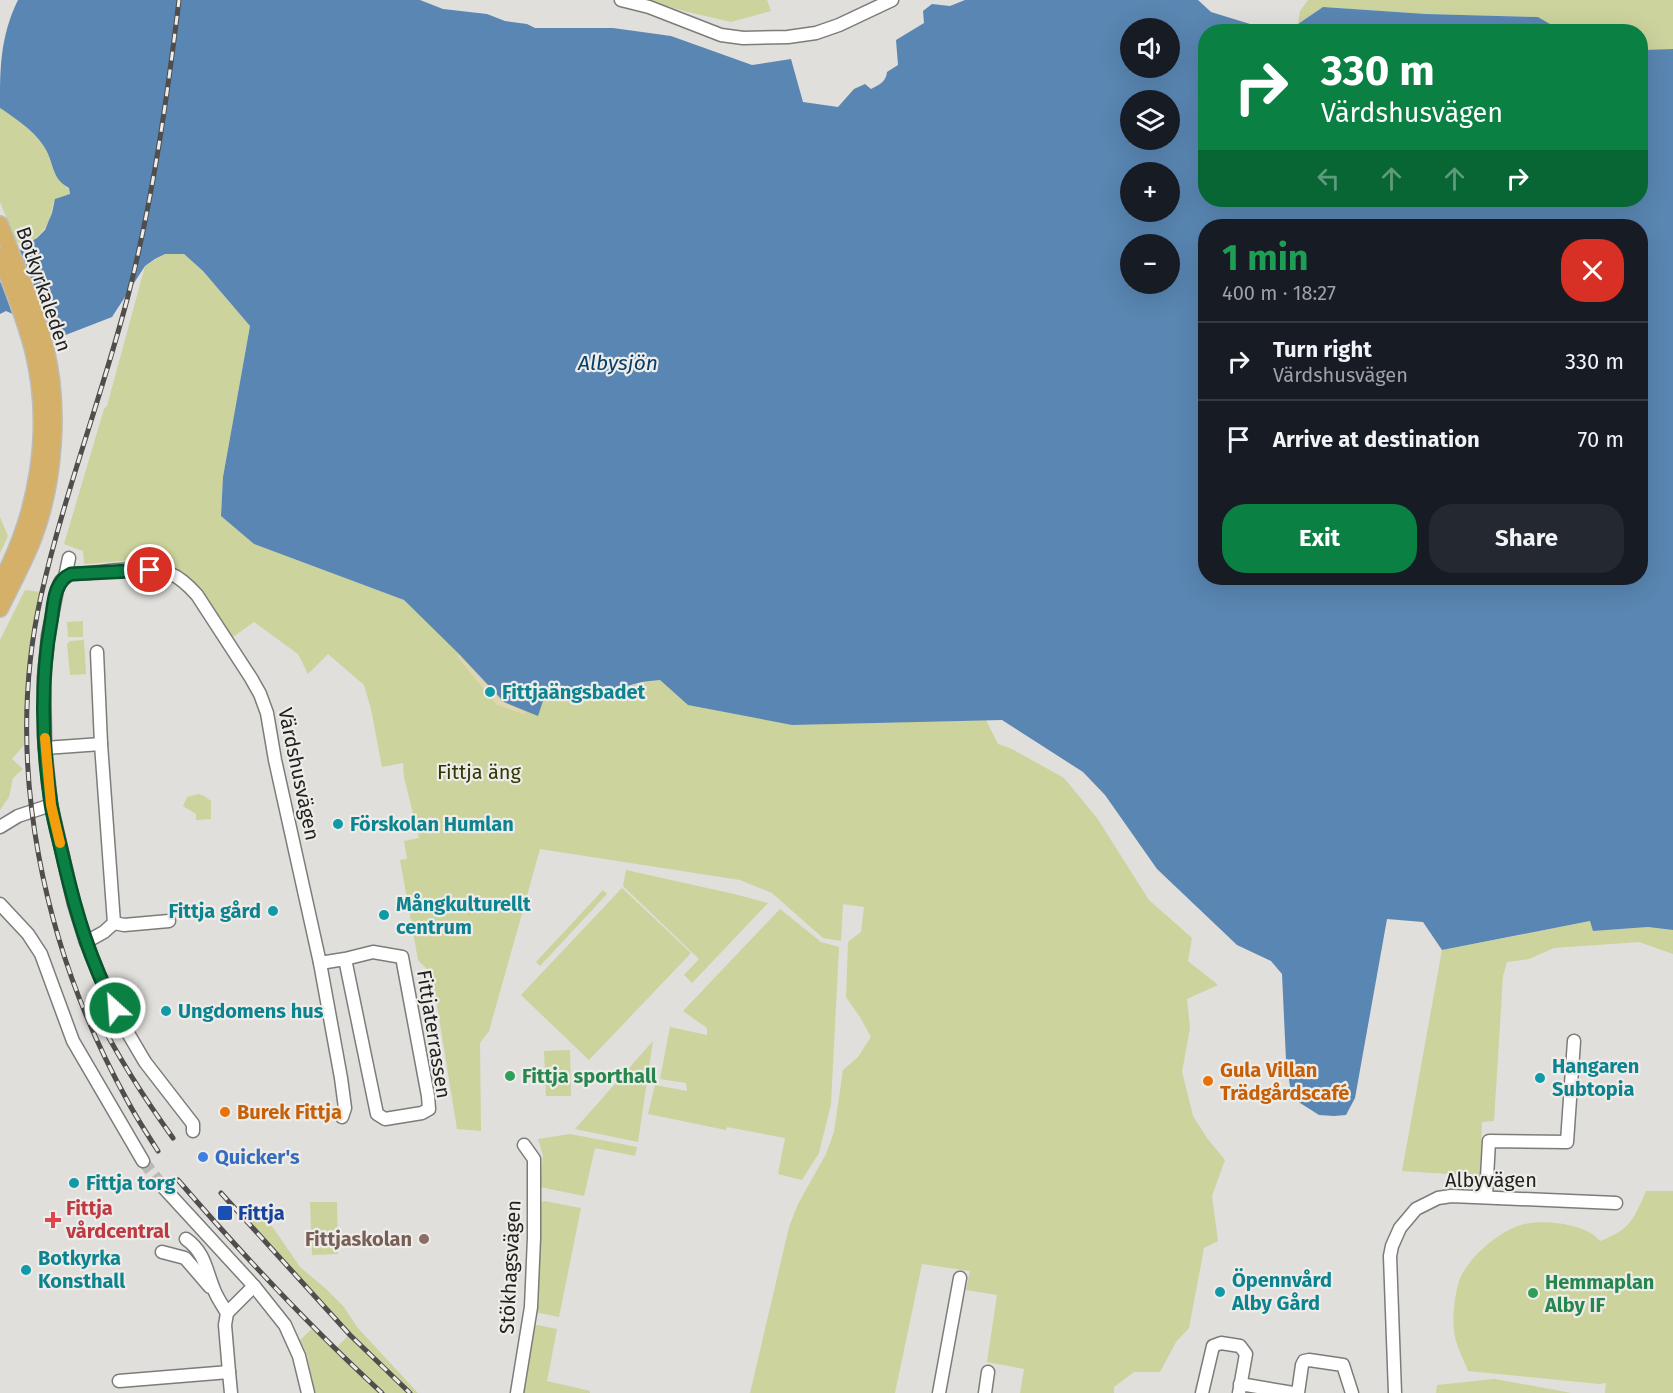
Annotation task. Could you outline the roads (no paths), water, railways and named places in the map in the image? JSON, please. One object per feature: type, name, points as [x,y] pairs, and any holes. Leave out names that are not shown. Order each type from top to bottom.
[{"type":"main road","name":"Botkyrkaleden","points":[[0,224],[5,253],[30,299],[39,348],[41,413],[37,481],[26,522],[0,583]]},
{"type":"main road","name":"Botkyrkaleden","points":[[0,609],[31,547],[48,483],[53,426],[51,377],[39,348]]},
{"type":"street","points":[[621,0],[640,4],[721,34],[743,38],[816,33],[839,25],[892,0]]},
{"type":"street","points":[[69,558],[65,577],[57,590],[48,636],[44,677],[45,748],[51,805],[74,903],[86,942],[105,989],[145,1062],[193,1124],[193,1131]]},
{"type":"street","name":"Värdshusvägen","points":[[65,577],[71,574],[140,570],[171,573],[188,585],[197,595],[260,694],[267,713],[275,760],[320,963],[341,1078],[345,1108],[342,1117]]},
{"type":"street","points":[[98,652],[101,744],[114,923]]},
{"type":"street","points":[[45,748],[101,744]]},
{"type":"street","points":[[0,827],[18,816],[51,805]]},
{"type":"street","points":[[1,906],[28,934],[41,954],[73,1041],[143,1161]]},
{"type":"street","points":[[114,923],[124,925],[169,921]]},
{"type":"street","points":[[86,942],[104,932],[114,923]]},
{"type":"street","name":"Fittjaterrassen","points":[[320,963],[373,952],[402,957],[428,1096],[429,1109],[422,1113],[385,1119],[377,1114],[345,959]]},
{"type":"street","points":[[1486,1196],[1489,1141],[1567,1143],[1574,1041]]},
{"type":"street","name":"Stökhagsvägen","points":[[517,1393],[530,1314],[534,1261],[534,1159],[524,1145]]},
{"type":"street","points":[[164,1188],[254,1286],[285,1325],[300,1356],[308,1393]]},
{"type":"street","name":"Albyvägen","points":[[1395,1393],[1390,1256],[1400,1227],[1416,1209],[1438,1198],[1451,1196],[1616,1203]]},
{"type":"street","points":[[186,1239],[202,1256],[215,1292],[227,1313]]},
{"type":"street","points":[[162,1252],[185,1258],[215,1292]]},
{"type":"street","points":[[939,1393],[960,1278]]},
{"type":"street","points":[[231,1393],[225,1325],[227,1313],[254,1286]]},
{"type":"street","points":[[1202,1393],[1210,1352],[1213,1346],[1221,1343],[1240,1346],[1246,1354],[1240,1389],[1293,1393]]},
{"type":"street","points":[[1298,1393],[1302,1365],[1304,1361],[1309,1360],[1343,1365],[1352,1393]]},
{"type":"street","points":[[119,1380],[229,1372]]},
{"type":"street","points":[[985,1393],[988,1372]]},
{"type":"water","name":"Albysjön","points":[[18,0],[420,0],[443,9],[487,14],[535,28],[613,28],[671,36],[752,65],[791,59],[803,102],[838,107],[854,89],[865,84],[871,89],[884,81],[887,72],[898,65],[896,40],[924,23],[923,11],[932,4],[950,6],[965,0],[1198,0],[1211,12],[1250,24],[1198,24],[1198,207],[1648,207],[1648,50],[1673,49],[1673,930],[1648,927],[1593,931],[1590,921],[1442,950],[1423,922],[1387,919],[1355,1098],[1346,1115],[1319,1115],[1297,1101],[1290,1086],[1286,1060],[1282,974],[1271,961],[1237,945],[1157,869],[1105,795],[1083,772],[1002,720],[792,725],[688,705],[660,680],[642,682],[586,697],[544,698],[538,716],[504,702],[404,600],[254,544],[221,516],[223,477],[250,326],[203,271],[184,254],[165,254],[155,259],[145,266],[112,317],[63,336],[6,311],[0,314],[0,283],[23,246],[45,230],[55,199],[70,194],[69,188],[56,174],[47,151],[39,140],[0,108],[4,40]]},
{"type":"water","name":"Albysjön","points":[[1323,7],[1426,14],[1538,17],[1550,24],[1298,24]]},
{"type":"tunnel","points":[[143,1161],[164,1188]]},
{"type":"railway","points":[[158,1151],[130,1106],[98,1042],[73,982],[53,919],[39,855],[30,790],[27,725],[30,660],[41,596],[61,520],[118,333],[137,259],[158,148],[179,0]]},
{"type":"railway","points":[[91,1003],[129,1072],[173,1138]]},
{"type":"railway","points":[[178,1180],[277,1289],[382,1393]]},
{"type":"railway","points":[[221,1193],[350,1335],[410,1393]]},
{"type":"place","name":"Fittjaängsbadet","points":[[490,692]]},
{"type":"place","name":"Förskolan Humlan","points":[[338,824]]},
{"type":"place","name":"Fittja gård","points":[[273,911]]},
{"type":"place","name":"Mångkulturellt centrum","points":[[384,915]]},
{"type":"place","name":"Ungdomens hus","points":[[166,1011]]},
{"type":"place","name":"Fittja sporthall","points":[[510,1076]]},
{"type":"place","name":"Hangaren Subtopia","points":[[1540,1078]]},
{"type":"place","name":"Gula Villan Trädgårdscafé","points":[[1208,1081]]},
{"type":"place","name":"Burek Fittja","points":[[225,1112]]},
{"type":"place","name":"Quicker's","points":[[203,1157]]},
{"type":"place","name":"Fittja torg","points":[[74,1183]]},
{"type":"place","name":"Fittja","points":[[225,1213]]},
{"type":"place","name":"Fittja vårdcentral","points":[[53,1220]]},
{"type":"place","name":"Fittjaskolan","points":[[424,1239]]},
{"type":"place","name":"Botkyrka Konsthall","points":[[26,1270]]},
{"type":"place","name":"Öpennvård Alby Gård","points":[[1220,1292]]},
{"type":"place","name":"Hemmaplan Alby IF","points":[[1533,1293]]},
{"type":"park label","name":"Fittja äng","points":[[479,772]]}]
